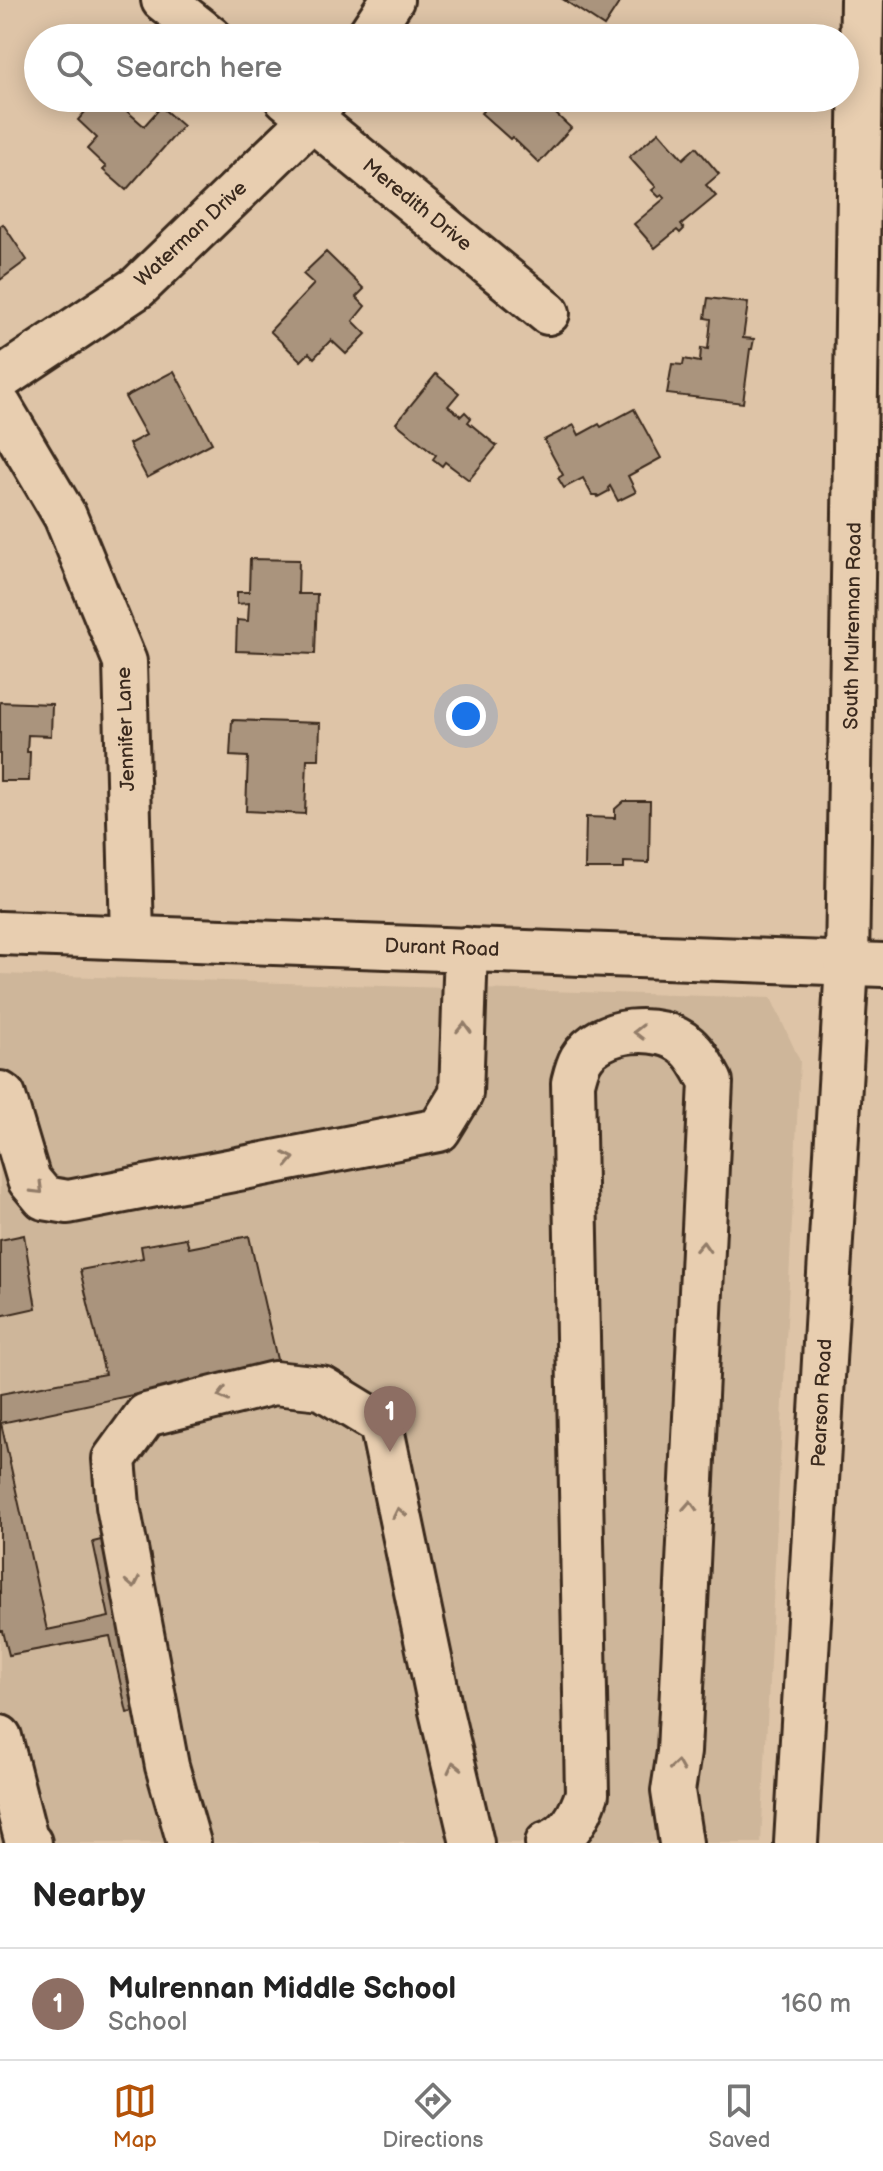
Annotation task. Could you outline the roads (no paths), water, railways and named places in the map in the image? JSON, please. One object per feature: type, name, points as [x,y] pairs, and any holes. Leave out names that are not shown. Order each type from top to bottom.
[{"type":"street","points":[[163,0],[193,24]]},
{"type":"street","points":[[376,24],[392,0]]},
{"type":"street","name":"South Mulrennan Road","points":[[862,0],[865,964]]},
{"type":"street","name":"Waterman Drive","points":[[0,379],[138,287],[301,112]]},
{"type":"street","name":"Meredith Drive","points":[[316,112],[548,313]]},
{"type":"street","name":"Jennifer Lane","points":[[0,406],[65,516],[125,662],[132,937]]},
{"type":"street","name":"Durant Road","points":[[0,933],[865,964]]},
{"type":"street","points":[[0,1093],[4,1096],[29,1180],[44,1198],[68,1202],[439,1130],[461,1094],[466,949]]},
{"type":"street","name":"Pearson Road","points":[[796,1843],[865,964]]},
{"type":"street","points":[[547,1843],[571,1828],[587,1794],[573,1083],[581,1058],[602,1039],[630,1031],[664,1033],[685,1044],[699,1059],[711,1082],[679,1752],[673,1791],[681,1843]]},
{"type":"street","points":[[189,1843],[167,1766],[117,1497],[114,1459],[146,1415],[274,1383],[322,1388],[381,1424],[472,1843]]},
{"type":"street","points":[[0,1737],[26,1839],[30,1843]]},
{"type":"place","name":"Mulrennan Middle School","points":[[390,1452]]}]
